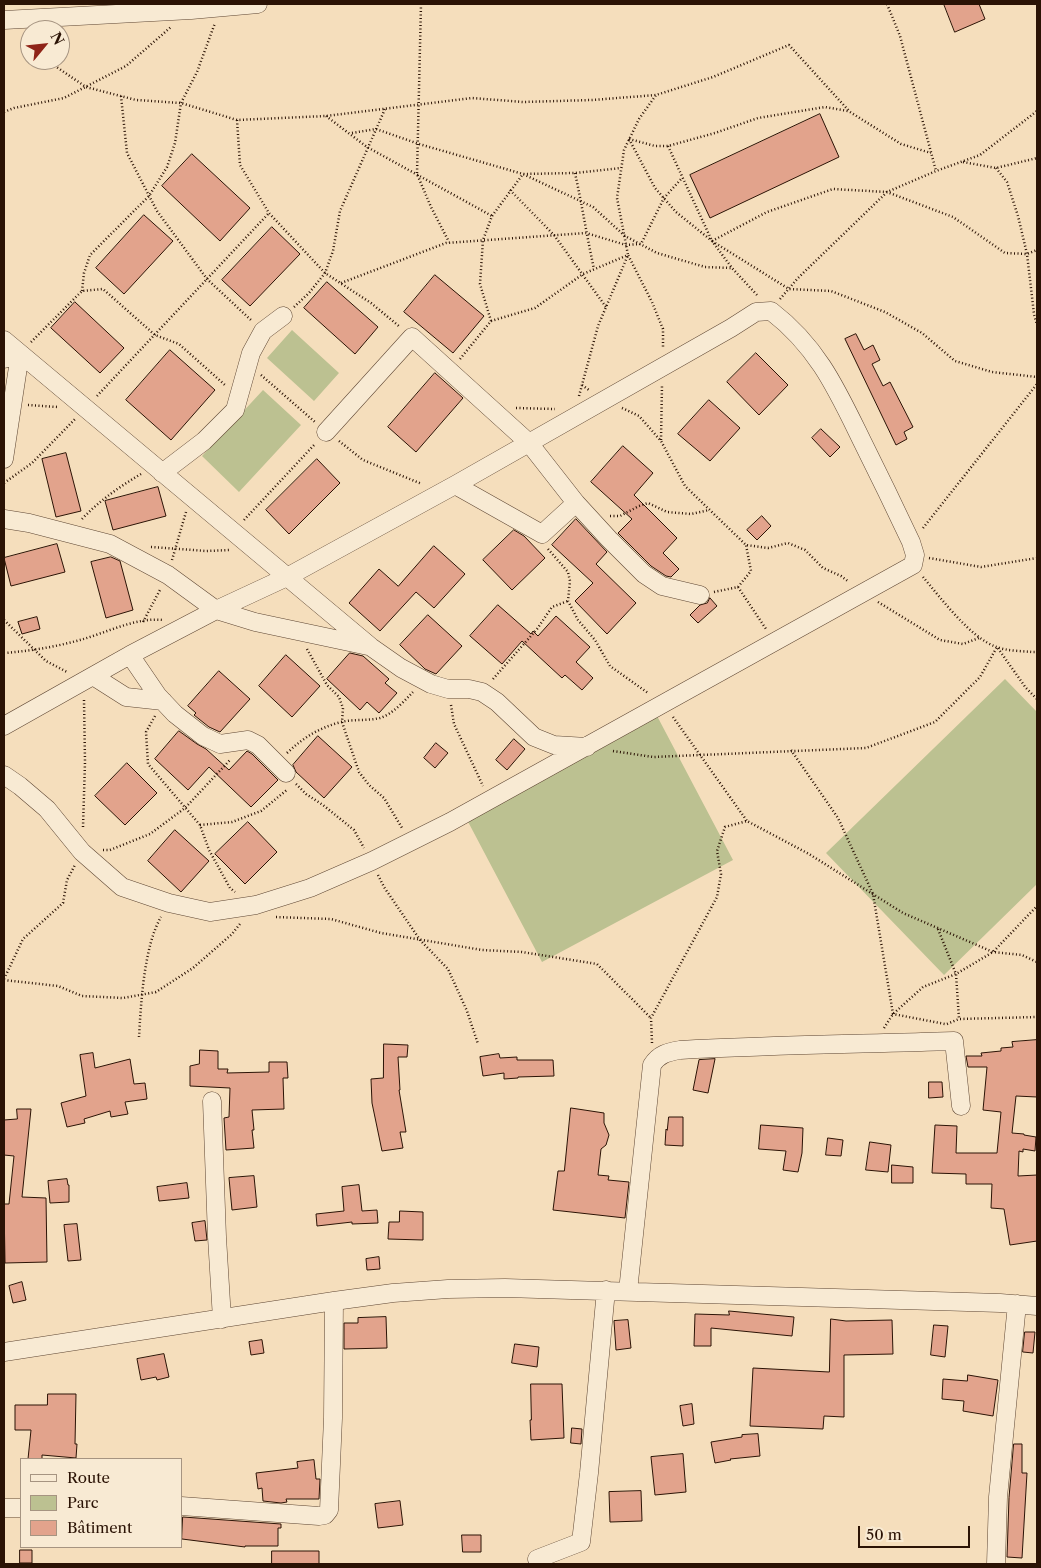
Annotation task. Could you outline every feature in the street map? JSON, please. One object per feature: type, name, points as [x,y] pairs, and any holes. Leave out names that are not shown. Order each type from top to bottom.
[{"type":"street","points":[[4,20],[191,10],[258,4]]},
{"type":"street","points":[[4,726],[130,655],[216,610],[287,576],[456,485],[756,312],[771,311],[787,323],[809,346],[832,381],[913,554],[863,593],[490,800],[372,861],[310,888],[256,905],[210,912],[169,902],[122,887],[82,852],[47,809],[4,775]]},
{"type":"street","points":[[158,469],[204,441],[235,410],[251,353],[263,331],[283,316]]},
{"type":"street","points":[[326,432],[412,337],[529,443],[576,503],[644,574],[662,586],[700,595]]},
{"type":"street","points":[[4,340],[12,356],[12,404],[4,459]]},
{"type":"street","points":[[12,356],[86,408],[371,647],[401,668],[426,681],[448,689],[469,689],[482,692],[497,702],[534,737],[554,745],[587,747]]},
{"type":"street","points":[[456,485],[542,534],[576,503]]},
{"type":"street","points":[[4,519],[29,523],[110,544],[168,575],[216,610],[255,622],[371,647]]},
{"type":"street","points":[[130,655],[163,701],[175,714],[203,736],[220,744],[248,740],[258,745],[286,773]]},
{"type":"street","points":[[89,678],[126,697],[163,701]]},
{"type":"street","points":[[628,1291],[652,1065],[664,1053],[680,1050],[783,1044],[874,1044],[954,1041],[961,1106]]},
{"type":"street","points":[[212,1101],[222,1319]]},
{"type":"street","points":[[4,1352],[334,1301],[393,1293],[448,1289],[606,1290],[1037,1306]]},
{"type":"street","points":[[537,1559],[581,1542],[590,1473],[606,1290]]},
{"type":"street","points":[[182,1506],[326,1515],[329,1510],[333,1418],[334,1301]]},
{"type":"street","points":[[996,1564],[998,1497],[1017,1304]]},
{"type":"street","points":[[4,1508],[20,1508]]},
{"type":"path","points":[[421,4],[417,174],[430,207],[450,242]]},
{"type":"path","points":[[888,4],[900,36],[936,171]]},
{"type":"path","points":[[82,291],[84,273],[90,255],[149,196],[167,167],[175,143],[181,104],[197,72],[220,7]]},
{"type":"path","points":[[4,112],[14,108],[64,98],[126,66],[191,10]]},
{"type":"path","points":[[61,70],[86,87],[136,100],[181,104],[238,120],[326,116],[472,98],[523,102],[592,100],[656,95],[713,77],[788,45],[850,112],[901,144],[931,153]]},
{"type":"path","points":[[656,95],[639,119],[624,150],[617,198],[628,255],[652,302],[663,329],[661,441]]},
{"type":"path","points":[[121,96],[128,153],[157,211],[207,279],[263,331]]},
{"type":"path","points":[[629,138],[655,146],[668,146],[715,133],[758,118],[825,107],[850,112]]},
{"type":"path","points":[[283,316],[309,293],[325,273],[333,251],[340,211],[385,108]]},
{"type":"path","points":[[668,146],[712,240],[732,268],[771,311],[789,289],[887,192],[980,155],[1037,111]]},
{"type":"path","points":[[326,116],[367,148],[492,216]]},
{"type":"path","points":[[238,120],[240,165],[269,213],[325,273],[371,303],[412,337]]},
{"type":"path","points":[[352,133],[376,129],[419,144],[522,174],[593,207],[625,236],[657,253],[705,267],[732,268]]},
{"type":"path","points":[[629,138],[655,188],[676,212],[712,240],[789,289],[830,291],[885,312],[922,333],[955,361],[992,372],[1037,377]]},
{"type":"path","points":[[962,162],[996,168],[1037,158]]},
{"type":"path","points":[[522,174],[575,173],[621,168]]},
{"type":"path","points":[[996,168],[1007,182],[1028,254],[1037,325]]},
{"type":"path","points":[[575,173],[594,269]]},
{"type":"path","points":[[491,321],[480,284],[483,240],[492,216],[522,174]]},
{"type":"path","points":[[641,244],[664,198],[682,178]]},
{"type":"path","points":[[712,240],[766,212],[833,189],[887,192],[954,217],[1005,253],[1028,254],[1037,250]]},
{"type":"path","points":[[510,190],[554,235],[606,307]]},
{"type":"path","points":[[4,483],[32,463],[86,408],[269,213]]},
{"type":"path","points":[[341,283],[450,242],[586,233],[626,245],[641,244]]},
{"type":"path","points":[[450,371],[491,321],[535,308],[583,274],[628,255]]},
{"type":"path","points":[[490,408],[557,409],[572,418],[598,326],[628,255]]},
{"type":"path","points":[[12,356],[82,291],[103,289],[155,335],[179,344],[238,397]]},
{"type":"path","points":[[913,554],[1037,384]]},
{"type":"path","points":[[582,386],[604,400],[639,416],[661,441],[685,486],[746,545],[751,571],[738,587],[700,595]]},
{"type":"path","points":[[12,404],[86,408]]},
{"type":"path","points":[[233,532],[326,432]]},
{"type":"path","points":[[69,533],[94,506],[117,488],[158,469]]},
{"type":"path","points":[[588,516],[620,516],[648,503],[667,512],[691,514],[710,510]]},
{"type":"path","points":[[542,534],[548,550],[568,572],[570,581],[568,601],[578,620],[595,640],[610,666],[664,704],[747,821],[809,854],[903,913],[993,952],[1022,955],[1037,962]]},
{"type":"path","points":[[746,545],[768,548],[788,543],[805,550],[823,568],[841,576],[863,593],[940,640],[964,644],[979,638]]},
{"type":"path","points":[[147,546],[206,551],[253,548]]},
{"type":"path","points":[[913,554],[981,567],[1037,559]]},
{"type":"path","points":[[913,554],[958,618],[979,638],[997,648],[1037,652]]},
{"type":"path","points":[[738,587],[774,642]]},
{"type":"path","points":[[482,692],[537,629],[552,607],[568,601]]},
{"type":"path","points":[[4,653],[35,650],[81,640],[130,624],[160,619],[190,624]]},
{"type":"path","points":[[4,620],[46,661],[89,678],[82,852],[66,880],[63,903],[23,939],[4,980],[58,986],[82,996],[123,998],[156,992],[193,968],[232,934],[256,905]]},
{"type":"path","points":[[299,631],[326,685],[339,698],[343,708],[342,722],[359,772],[369,785],[384,798],[411,842]]},
{"type":"path","points":[[997,648],[1026,688],[1037,699]]},
{"type":"path","points":[[587,747],[653,757],[866,748],[935,722],[980,677],[997,648]]},
{"type":"path","points":[[200,826],[232,822],[261,811],[286,773],[303,738],[342,722],[381,718],[402,704],[426,681]]},
{"type":"path","points":[[448,689],[454,724],[490,800]]},
{"type":"path","points":[[163,701],[146,732],[148,764],[200,826],[209,850],[230,888],[274,917],[331,919],[381,933],[420,940],[482,950],[522,952],[597,964],[651,1018]]},
{"type":"path","points":[[82,852],[110,850],[150,834],[185,808],[248,740]]},
{"type":"path","points":[[791,750],[838,818],[872,894],[893,1014]]},
{"type":"path","points":[[286,773],[306,794],[354,830],[384,887],[420,940],[448,969],[467,1011],[478,1044]]},
{"type":"path","points":[[656,1059],[652,1043],[651,1018],[717,897],[721,874],[717,851],[725,827],[747,821]]},
{"type":"path","points":[[139,1037],[142,994],[154,929],[169,902]]},
{"type":"path","points":[[874,1044],[893,1014],[923,986],[956,974],[993,952],[1037,906]]},
{"type":"path","points":[[938,928],[956,974],[959,1019]]},
{"type":"path","points":[[893,1014],[946,1024],[959,1019],[1037,1017]]},
{"type":"path","points":[[934,1042],[946,1024]]},
{"type":"green space","points":[[292,330],[339,373],[314,401],[267,358]]},
{"type":"green space","points":[[263,390],[301,425],[239,492],[202,456]]},
{"type":"green space","points":[[1005,679],[1037,712],[1037,884],[944,975],[826,853]]},
{"type":"green space","points":[[656,714],[733,860],[542,962],[465,816]]},
{"type":"building","points":[[944,4],[979,4],[985,19],[955,32]]},
{"type":"building","points":[[820,114],[839,157],[710,218],[690,175]]},
{"type":"building","points":[[192,154],[250,208],[220,241],[162,186]]},
{"type":"building","points":[[144,215],[173,241],[124,294],[96,268]]},
{"type":"building","points":[[272,227],[300,254],[250,306],[222,280]]},
{"type":"building","points":[[435,275],[484,316],[453,353],[404,312]]},
{"type":"building","points":[[327,282],[378,327],[355,354],[304,308]]},
{"type":"building","points":[[75,302],[124,348],[100,373],[51,328]]},
{"type":"building","points":[[856,334],[864,350],[873,345],[880,360],[872,364],[883,386],[890,382],[913,427],[904,432],[907,439],[896,445],[845,339]]},
{"type":"building","points":[[170,350],[215,390],[171,440],[126,400]]},
{"type":"building","points":[[756,353],[788,385],[759,415],[727,382]]},
{"type":"building","points":[[435,373],[463,398],[416,452],[388,427]]},
{"type":"building","points":[[709,400],[740,428],[710,461],[678,434]]},
{"type":"building","points":[[821,429],[840,447],[830,457],[812,438]]},
{"type":"building","points":[[623,446],[653,473],[634,495],[677,538],[663,553],[679,569],[671,577],[666,576],[651,566],[618,533],[632,519],[591,482]]},
{"type":"building","points":[[66,453],[81,511],[56,517],[42,459]]},
{"type":"building","points":[[317,459],[340,483],[289,534],[266,510]]},
{"type":"building","points":[[158,487],[166,516],[113,530],[105,501]]},
{"type":"building","points":[[762,516],[771,526],[757,540],[747,530]]},
{"type":"building","points":[[576,519],[607,552],[596,564],[636,603],[607,634],[575,601],[593,583],[552,545]]},
{"type":"building","points":[[514,530],[524,536],[545,558],[512,590],[483,560]]},
{"type":"building","points":[[57,544],[65,572],[11,586],[4,558]]},
{"type":"building","points":[[434,546],[465,574],[434,608],[416,592],[380,631],[349,603],[379,569],[398,586]]},
{"type":"building","points":[[111,557],[120,561],[133,610],[106,618],[91,562]]},
{"type":"building","points":[[710,598],[717,606],[698,623],[690,615],[700,605],[707,603]]},
{"type":"building","points":[[498,605],[531,634],[533,631],[538,636],[556,616],[590,647],[576,662],[593,678],[582,690],[565,675],[562,678],[522,641],[502,664],[470,636]]},
{"type":"building","points":[[428,615],[462,646],[436,674],[425,669],[400,645]]},
{"type":"building","points":[[37,617],[40,629],[22,634],[18,622]]},
{"type":"building","points":[[350,653],[363,656],[389,679],[385,683],[397,693],[379,713],[367,702],[360,710],[327,679]]},
{"type":"building","points":[[286,655],[320,686],[292,717],[259,686]]},
{"type":"building","points":[[219,671],[250,699],[220,732],[209,727],[194,715],[196,713],[188,706]]},
{"type":"building","points":[[179,731],[206,749],[229,770],[247,751],[278,780],[251,807],[209,767],[188,790],[155,759]]},
{"type":"building","points":[[318,736],[352,767],[324,798],[296,772],[293,765]]},
{"type":"building","points":[[514,739],[525,749],[507,770],[496,760]]},
{"type":"building","points":[[436,743],[448,753],[435,768],[424,758]]},
{"type":"building","points":[[127,763],[157,793],[125,825],[95,796]]},
{"type":"building","points":[[248,822],[277,852],[245,884],[215,854]]},
{"type":"building","points":[[175,830],[209,861],[181,892],[148,861]]},
{"type":"building","points":[[1037,1040],[1037,1097],[1016,1096],[1012,1133],[1036,1137],[1035,1151],[1023,1149],[1023,1152],[1019,1151],[1018,1176],[1037,1175],[1037,1241],[1010,1245],[1004,1209],[991,1208],[992,1184],[966,1184],[966,1174],[932,1173],[935,1125],[957,1126],[956,1153],[997,1153],[1001,1112],[983,1110],[987,1067],[968,1067],[966,1056],[982,1056],[981,1053],[1001,1051],[1001,1048],[1013,1047],[1012,1042]]},
{"type":"building","points":[[384,1044],[408,1045],[407,1057],[398,1057],[399,1090],[406,1132],[400,1132],[403,1148],[382,1151],[372,1103],[371,1079],[383,1078]]},
{"type":"building","points":[[200,1050],[218,1051],[218,1069],[228,1069],[227,1073],[269,1072],[269,1062],[287,1062],[288,1078],[283,1078],[284,1109],[252,1110],[254,1148],[226,1150],[224,1118],[229,1117],[230,1088],[190,1086],[190,1066],[199,1064]]},
{"type":"building","points":[[93,1053],[95,1068],[130,1059],[134,1084],[145,1083],[147,1099],[125,1102],[128,1114],[111,1117],[110,1111],[84,1119],[85,1123],[67,1127],[61,1103],[86,1096],[80,1055]]},
{"type":"building","points":[[499,1054],[500,1058],[517,1057],[517,1060],[553,1060],[554,1076],[504,1079],[504,1073],[483,1076],[480,1057]]},
{"type":"building","points":[[715,1059],[708,1093],[693,1090],[699,1060]]},
{"type":"building","points":[[929,1082],[942,1082],[943,1097],[929,1098]]},
{"type":"building","points":[[571,1108],[604,1113],[604,1123],[609,1135],[606,1145],[601,1149],[598,1175],[609,1176],[608,1180],[629,1182],[625,1218],[553,1210],[558,1171],[564,1171]]},
{"type":"building","points":[[17,1109],[31,1109],[22,1197],[46,1198],[47,1262],[5,1263],[4,1204],[9,1204],[14,1156],[4,1155],[4,1120],[17,1119]]},
{"type":"building","points":[[669,1117],[683,1117],[683,1146],[665,1145]]},
{"type":"building","points":[[761,1125],[803,1128],[802,1153],[798,1172],[783,1170],[786,1151],[759,1149]]},
{"type":"building","points":[[828,1138],[843,1140],[841,1156],[826,1155]]},
{"type":"building","points":[[870,1142],[891,1145],[888,1172],[866,1170]]},
{"type":"building","points":[[892,1165],[913,1167],[913,1183],[892,1183]]},
{"type":"building","points":[[254,1176],[257,1207],[232,1210],[229,1178]]},
{"type":"building","points":[[67,1179],[69,1202],[50,1203],[48,1181]]},
{"type":"building","points":[[187,1183],[189,1198],[159,1201],[157,1187]]},
{"type":"building","points":[[359,1185],[362,1211],[377,1210],[378,1223],[352,1224],[352,1222],[317,1226],[316,1214],[344,1211],[342,1187]]},
{"type":"building","points":[[400,1211],[423,1212],[423,1240],[388,1239],[389,1222],[399,1222]]},
{"type":"building","points":[[205,1221],[207,1240],[195,1241],[192,1223]]},
{"type":"building","points":[[77,1224],[81,1260],[68,1261],[64,1225]]},
{"type":"building","points":[[379,1257],[380,1269],[367,1270],[366,1259]]},
{"type":"building","points":[[22,1282],[26,1300],[13,1303],[9,1286]]},
{"type":"building","points":[[729,1311],[794,1317],[792,1336],[711,1328],[711,1346],[694,1346],[695,1314],[729,1315]]},
{"type":"building","points":[[386,1317],[387,1348],[344,1349],[344,1323],[358,1323],[358,1318]]},
{"type":"building","points":[[831,1319],[846,1321],[892,1320],[893,1354],[844,1355],[844,1417],[824,1416],[823,1429],[750,1426],[753,1368],[829,1372]]},
{"type":"building","points":[[628,1320],[631,1348],[616,1350],[614,1321]]},
{"type":"building","points":[[934,1325],[948,1326],[945,1357],[931,1355]]},
{"type":"building","points":[[1025,1332],[1035,1332],[1033,1353],[1023,1352]]},
{"type":"building","points":[[262,1340],[264,1353],[251,1355],[249,1342]]},
{"type":"building","points":[[515,1344],[539,1347],[537,1367],[512,1363]]},
{"type":"building","points":[[164,1354],[169,1377],[157,1380],[156,1377],[141,1380],[137,1359]]},
{"type":"building","points":[[968,1375],[998,1380],[993,1416],[963,1411],[964,1401],[942,1399],[943,1379],[967,1381]]},
{"type":"building","points":[[531,1384],[562,1384],[564,1438],[531,1440]]},
{"type":"building","points":[[48,1394],[76,1394],[76,1458],[42,1455],[42,1458],[28,1458],[31,1430],[15,1430],[15,1405],[47,1405]]},
{"type":"building","points":[[692,1404],[694,1424],[683,1426],[680,1406]]},
{"type":"building","points":[[572,1428],[582,1429],[581,1444],[571,1443]]},
{"type":"building","points":[[758,1434],[760,1456],[730,1459],[715,1463],[711,1442],[742,1437],[742,1435]]},
{"type":"building","points":[[1014,1444],[1022,1444],[1022,1473],[1027,1473],[1022,1558],[1007,1557],[1009,1498]]},
{"type":"building","points":[[683,1454],[686,1492],[655,1495],[651,1457]]},
{"type":"building","points":[[314,1460],[316,1479],[320,1479],[319,1499],[286,1499],[287,1502],[281,1503],[263,1501],[262,1488],[258,1489],[256,1473],[298,1468],[297,1462]]},
{"type":"building","points":[[641,1491],[642,1521],[610,1522],[609,1492]]},
{"type":"building","points":[[400,1501],[403,1525],[378,1528],[375,1504]]},
{"type":"building","points":[[183,1517],[281,1524],[281,1528],[278,1528],[278,1546],[245,1547],[182,1539]]},
{"type":"building","points":[[462,1535],[481,1535],[481,1552],[463,1552]]},
{"type":"building","points":[[20,1550],[32,1550],[32,1563],[20,1563]]},
{"type":"building","points":[[272,1551],[319,1551],[319,1564],[272,1564]]}]
